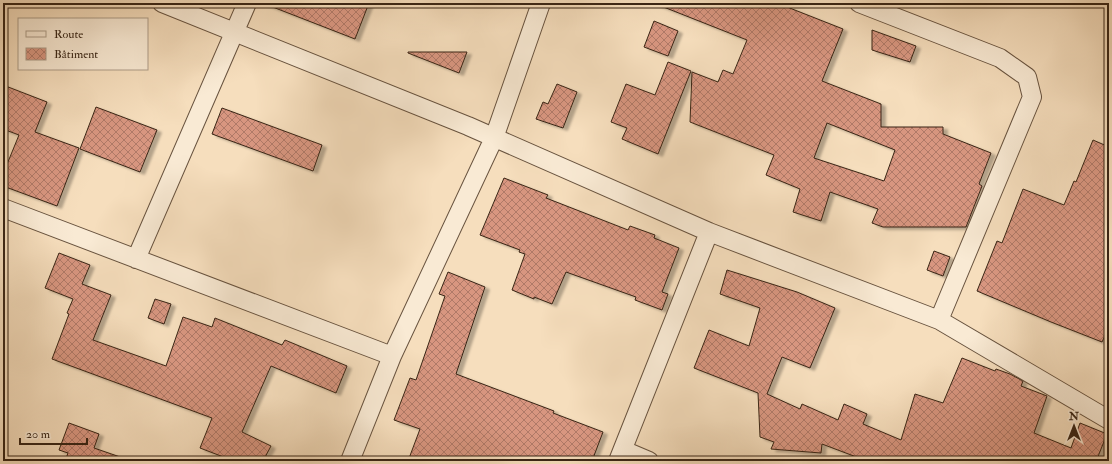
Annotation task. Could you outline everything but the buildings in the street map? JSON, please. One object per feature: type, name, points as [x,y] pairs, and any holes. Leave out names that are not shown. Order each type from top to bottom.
[{"type":"street","points":[[162,3],[468,126],[709,232],[939,320],[1109,420]]},
{"type":"street","points":[[136,259],[247,3]]},
{"type":"street","points":[[350,461],[392,356],[494,138],[541,3]]},
{"type":"street","points":[[859,3],[1000,58],[1027,77],[1032,97],[939,320]]},
{"type":"street","points":[[3,208],[392,356]]},
{"type":"street","points":[[649,461],[621,456],[709,232]]}]
